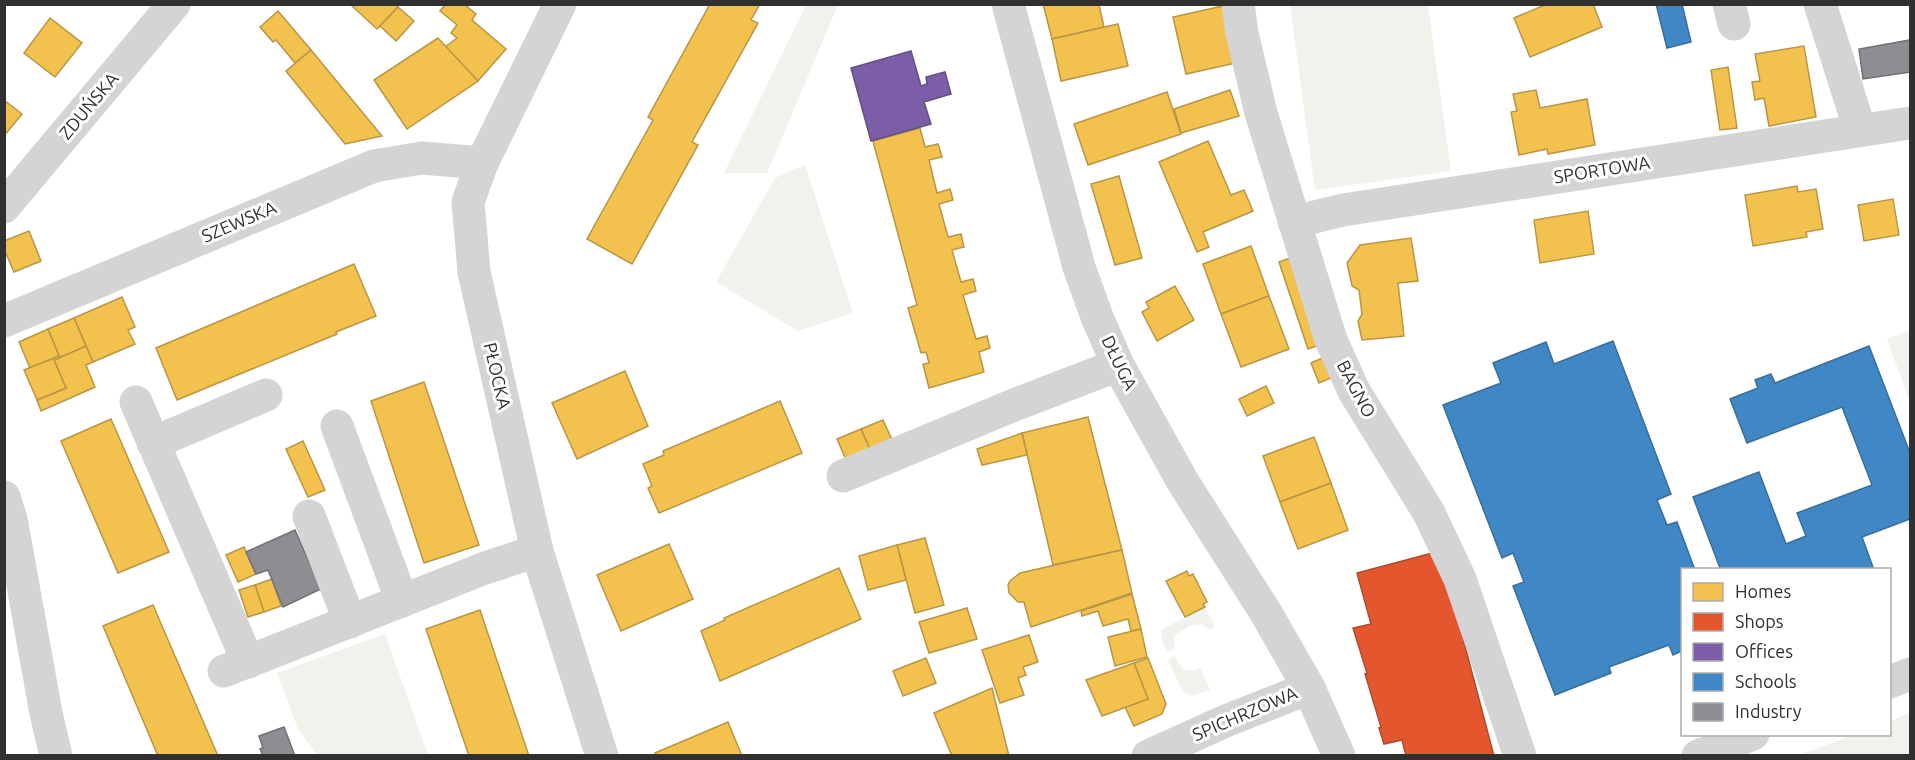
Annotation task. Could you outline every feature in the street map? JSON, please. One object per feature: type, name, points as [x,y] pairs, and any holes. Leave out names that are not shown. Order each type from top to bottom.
[{"type":"street","name":"ZDUŃSKA","points":[[4,207],[174,4]]},
{"type":"street","name":"PŁOCKA","points":[[560,4],[482,163],[468,202],[474,272],[537,551],[602,756]]},
{"type":"street","name":"DŁUGA","points":[[1008,4],[1078,267],[1097,317],[1118,364],[1183,482],[1266,613],[1309,688],[1339,756]]},
{"type":"street","name":"BAGNO","points":[[1238,4],[1242,33],[1261,113],[1331,340],[1354,392],[1430,513],[1460,579],[1520,756]]},
{"type":"street","points":[[1820,4],[1860,130]]},
{"type":"street","name":"SPORTOWA","points":[[1294,222],[1343,210],[1911,123]]},
{"type":"street","name":"SZEWSKA","points":[[4,321],[374,166],[422,158],[482,163]]},
{"type":"street","points":[[843,476],[1118,364]]},
{"type":"street","points":[[153,443],[266,395]]},
{"type":"street","points":[[135,402],[153,443],[236,667],[485,568],[537,551]]},
{"type":"street","points":[[337,426],[402,601]]},
{"type":"street","points":[[4,497],[10,552],[56,756]]},
{"type":"street","points":[[309,516],[350,622]]},
{"type":"street","points":[[1891,682],[1911,674]]},
{"type":"street","name":"SPICHRZOWA","points":[[1148,756],[1228,720],[1309,688]]},
{"type":"street","points":[[1698,756],[1750,736]]},
{"type":"shaded area","points":[[806,5],[838,5],[767,173],[724,173]]},
{"type":"shaded area","points":[[1290,5],[1428,5],[1451,171],[1315,190]]},
{"type":"shaded area","points":[[805,165],[853,313],[798,331],[716,282],[775,178]]},
{"type":"shaded area","points":[[1910,330],[1910,403],[1887,339]]},
{"type":"shaded area","points":[[1205,607],[1215,627],[1210,630],[1202,624],[1191,625],[1174,636],[1175,648],[1168,652],[1163,644],[1161,630]]},
{"type":"shaded area","points":[[385,634],[428,755],[317,755],[298,729],[277,673]]},
{"type":"shaded area","points":[[1175,656],[1184,669],[1200,668],[1210,690],[1191,696],[1183,692],[1168,660]]},
{"type":"shaded area","points":[[1910,713],[1910,755],[1799,755],[1851,736],[1891,736],[1891,721]]},
{"type":"building: Homes","points":[[350,4],[395,4],[398,7],[377,29]]},
{"type":"building: Homes","points":[[446,4],[464,4],[476,14],[472,20],[506,49],[478,81],[445,47],[457,38],[451,33],[457,25],[440,11]]},
{"type":"building: Homes","points":[[710,4],[760,4],[751,20],[758,23],[692,142],[698,145],[632,264],[587,239],[653,120],[648,117]]},
{"type":"building: Homes","points":[[1043,4],[1102,4],[1099,5],[1104,27],[1052,39]]},
{"type":"building: Homes","points":[[1547,4],[1593,4],[1602,27],[1530,57],[1514,18]]},
{"type":"building: Homes","points":[[1223,6],[1236,63],[1186,74],[1173,17]]},
{"type":"building: Homes","points":[[398,7],[414,21],[396,41],[380,26]]},
{"type":"building: Homes","points":[[278,11],[311,50],[295,63],[276,40],[273,42],[260,27]]},
{"type":"building: Homes","points":[[50,18],[82,43],[55,77],[24,53]]},
{"type":"building: Homes","points":[[1118,24],[1128,66],[1061,81],[1052,39]]},
{"type":"building: Homes","points":[[438,38],[478,81],[407,129],[374,80]]},
{"type":"building: Homes","points":[[1804,46],[1816,117],[1769,126],[1764,98],[1755,100],[1752,82],[1760,81],[1755,54]]},
{"type":"building: Homes","points":[[311,50],[382,136],[345,144],[286,71]]},
{"type":"building: Homes","points":[[1728,67],[1737,128],[1720,130],[1711,70]]},
{"type":"building: Homes","points":[[1230,90],[1239,116],[1181,133],[1174,109]]},
{"type":"building: Homes","points":[[1536,90],[1540,108],[1587,99],[1595,145],[1548,154],[1547,149],[1519,155],[1511,112],[1517,111],[1513,94]]},
{"type":"building: Homes","points":[[1167,92],[1181,134],[1088,165],[1074,124]]},
{"type":"building: Homes","points":[[4,100],[22,114],[4,136]]},
{"type":"building: Homes","points":[[920,128],[925,147],[938,144],[942,157],[929,160],[937,193],[950,189],[953,200],[939,204],[948,237],[961,234],[964,247],[952,250],[961,282],[973,279],[976,291],[963,295],[976,339],[987,336],[990,348],[979,352],[984,372],[929,388],[923,364],[929,363],[926,352],[921,353],[908,308],[917,305],[873,141]]},
{"type":"building: Homes","points":[[1208,141],[1231,195],[1244,190],[1253,211],[1203,232],[1209,247],[1197,252],[1159,162]]},
{"type":"building: Homes","points":[[1119,176],[1142,258],[1115,265],[1091,184]]},
{"type":"building: Homes","points":[[1797,186],[1798,192],[1816,189],[1823,229],[1806,232],[1807,237],[1753,246],[1745,195]]},
{"type":"building: Homes","points":[[1893,199],[1899,235],[1864,241],[1858,205]]},
{"type":"building: Homes","points":[[1588,211],[1594,254],[1540,263],[1534,220]]},
{"type":"building: Homes","points":[[29,231],[41,261],[14,272],[4,249],[4,241]]},
{"type":"building: Homes","points":[[1411,238],[1418,281],[1398,283],[1404,336],[1362,340],[1358,321],[1362,314],[1359,290],[1352,286],[1347,263],[1360,245]]},
{"type":"building: Homes","points":[[1251,246],[1269,296],[1221,314],[1203,264]]},
{"type":"building: Homes","points":[[1293,257],[1322,344],[1308,349],[1279,262]]},
{"type":"building: Homes","points":[[354,264],[376,316],[177,400],[156,348]]},
{"type":"building: Homes","points":[[1175,286],[1194,320],[1157,341],[1142,312],[1149,308],[1146,302]]},
{"type":"building: Homes","points":[[1269,296],[1289,349],[1241,367],[1221,314]]},
{"type":"building: Homes","points":[[122,297],[135,327],[128,330],[135,344],[93,362],[74,318]]},
{"type":"building: Homes","points":[[74,318],[86,346],[60,358],[48,329]]},
{"type":"building: Homes","points":[[48,329],[59,356],[30,368],[19,342]]},
{"type":"building: Homes","points":[[86,346],[93,362],[86,365],[95,387],[41,411],[37,400],[66,388],[54,360]]},
{"type":"building: Homes","points":[[59,356],[60,358],[54,360],[66,388],[37,400],[24,370]]},
{"type":"building: Homes","points":[[1327,356],[1335,376],[1319,383],[1311,363]]},
{"type":"building: Homes","points":[[625,371],[648,426],[577,459],[552,403]]},
{"type":"building: Homes","points":[[424,382],[479,545],[424,563],[371,401]]},
{"type":"building: Homes","points":[[1266,386],[1274,403],[1247,416],[1239,399]]},
{"type":"building: Homes","points":[[780,401],[802,453],[659,513],[648,488],[652,486],[643,464],[664,455],[663,451]]},
{"type":"building: Homes","points":[[1088,417],[1122,550],[1053,565],[1022,433]]},
{"type":"building: Homes","points":[[111,419],[169,552],[118,573],[61,441]]},
{"type":"building: Homes","points":[[883,420],[893,442],[871,452],[861,429]]},
{"type":"building: Homes","points":[[861,429],[871,452],[847,462],[837,439]]},
{"type":"building: Homes","points":[[1022,433],[1027,455],[982,465],[977,449]]},
{"type":"building: Homes","points":[[1314,437],[1331,483],[1280,502],[1263,456]]},
{"type":"building: Homes","points":[[303,441],[325,490],[308,497],[286,449]]},
{"type":"building: Homes","points":[[1331,483],[1348,530],[1298,549],[1280,502]]},
{"type":"building: Homes","points":[[925,538],[944,605],[915,613],[897,545]]},
{"type":"building: Homes","points":[[669,544],[693,599],[621,631],[597,575]]},
{"type":"building: Homes","points":[[897,545],[906,580],[868,590],[859,556]]},
{"type":"building: Homes","points":[[244,547],[256,574],[238,582],[226,555]]},
{"type":"building: Homes","points":[[1122,550],[1132,593],[1031,627],[1024,602],[1018,602],[1009,593],[1010,581],[1020,573]]},
{"type":"building: Homes","points":[[839,568],[861,619],[720,681],[701,631],[725,620],[724,618]]},
{"type":"building: Homes","points":[[1187,571],[1189,576],[1193,574],[1207,602],[1203,604],[1205,607],[1185,617],[1166,581]]},
{"type":"building: Homes","points":[[272,579],[281,606],[264,612],[255,585]]},
{"type":"building: Homes","points":[[255,585],[264,612],[248,617],[239,590]]},
{"type":"building: Homes","points":[[1132,594],[1141,629],[1131,631],[1128,619],[1103,626],[1098,611],[1082,616],[1081,611]]},
{"type":"building: Homes","points":[[153,605],[218,756],[158,756],[103,626]]},
{"type":"building: Homes","points":[[967,608],[977,639],[929,653],[919,622]]},
{"type":"building: Homes","points":[[480,610],[529,756],[469,756],[426,629]]},
{"type":"building: Homes","points":[[1141,629],[1147,657],[1115,666],[1108,637]]},
{"type":"building: Homes","points":[[1029,635],[1038,662],[1023,667],[1026,675],[1018,678],[1024,695],[1000,703],[982,650]]},
{"type":"building: Homes","points":[[926,658],[936,683],[903,696],[893,671]]},
{"type":"building: Homes","points":[[1148,658],[1166,704],[1162,714],[1134,726],[1125,707],[1148,699],[1134,663]]},
{"type":"building: Homes","points":[[1134,663],[1148,699],[1102,716],[1086,680]]},
{"type":"building: Homes","points":[[992,688],[1009,756],[952,756],[934,713]]},
{"type":"building: Homes","points":[[728,722],[742,756],[656,756],[655,753]]},
{"type":"building: Shops","points":[[1440,551],[1494,756],[1406,756],[1402,740],[1384,744],[1379,728],[1381,727],[1365,674],[1367,673],[1353,628],[1371,624],[1357,573]]},
{"type":"building: Offices","points":[[911,51],[921,86],[927,84],[926,77],[945,72],[951,94],[924,102],[931,124],[871,141],[851,68]]},
{"type":"building: Schools","points":[[1656,4],[1682,4],[1691,42],[1667,48]]},
{"type":"building: Schools","points":[[1613,341],[1671,494],[1657,500],[1667,525],[1677,522],[1694,568],[1681,568],[1681,651],[1673,655],[1669,645],[1609,667],[1611,673],[1555,695],[1513,586],[1524,582],[1513,553],[1502,558],[1443,405],[1501,383],[1493,363],[1546,342],[1554,364]]},
{"type":"building: Schools","points":[[1869,346],[1910,453],[1910,519],[1862,537],[1873,568],[1720,568],[1693,497],[1759,472],[1786,544],[1806,536],[1797,513],[1872,485],[1842,407],[1747,443],[1730,399],[1758,388],[1755,380],[1771,374],[1775,383]]},
{"type":"building: Industry","points":[[1910,40],[1910,72],[1863,79],[1859,49]]},
{"type":"building: Industry","points":[[295,530],[321,589],[283,607],[268,570],[256,574],[246,552]]},
{"type":"building: Industry","points":[[284,727],[295,756],[263,756],[259,736]]}]
